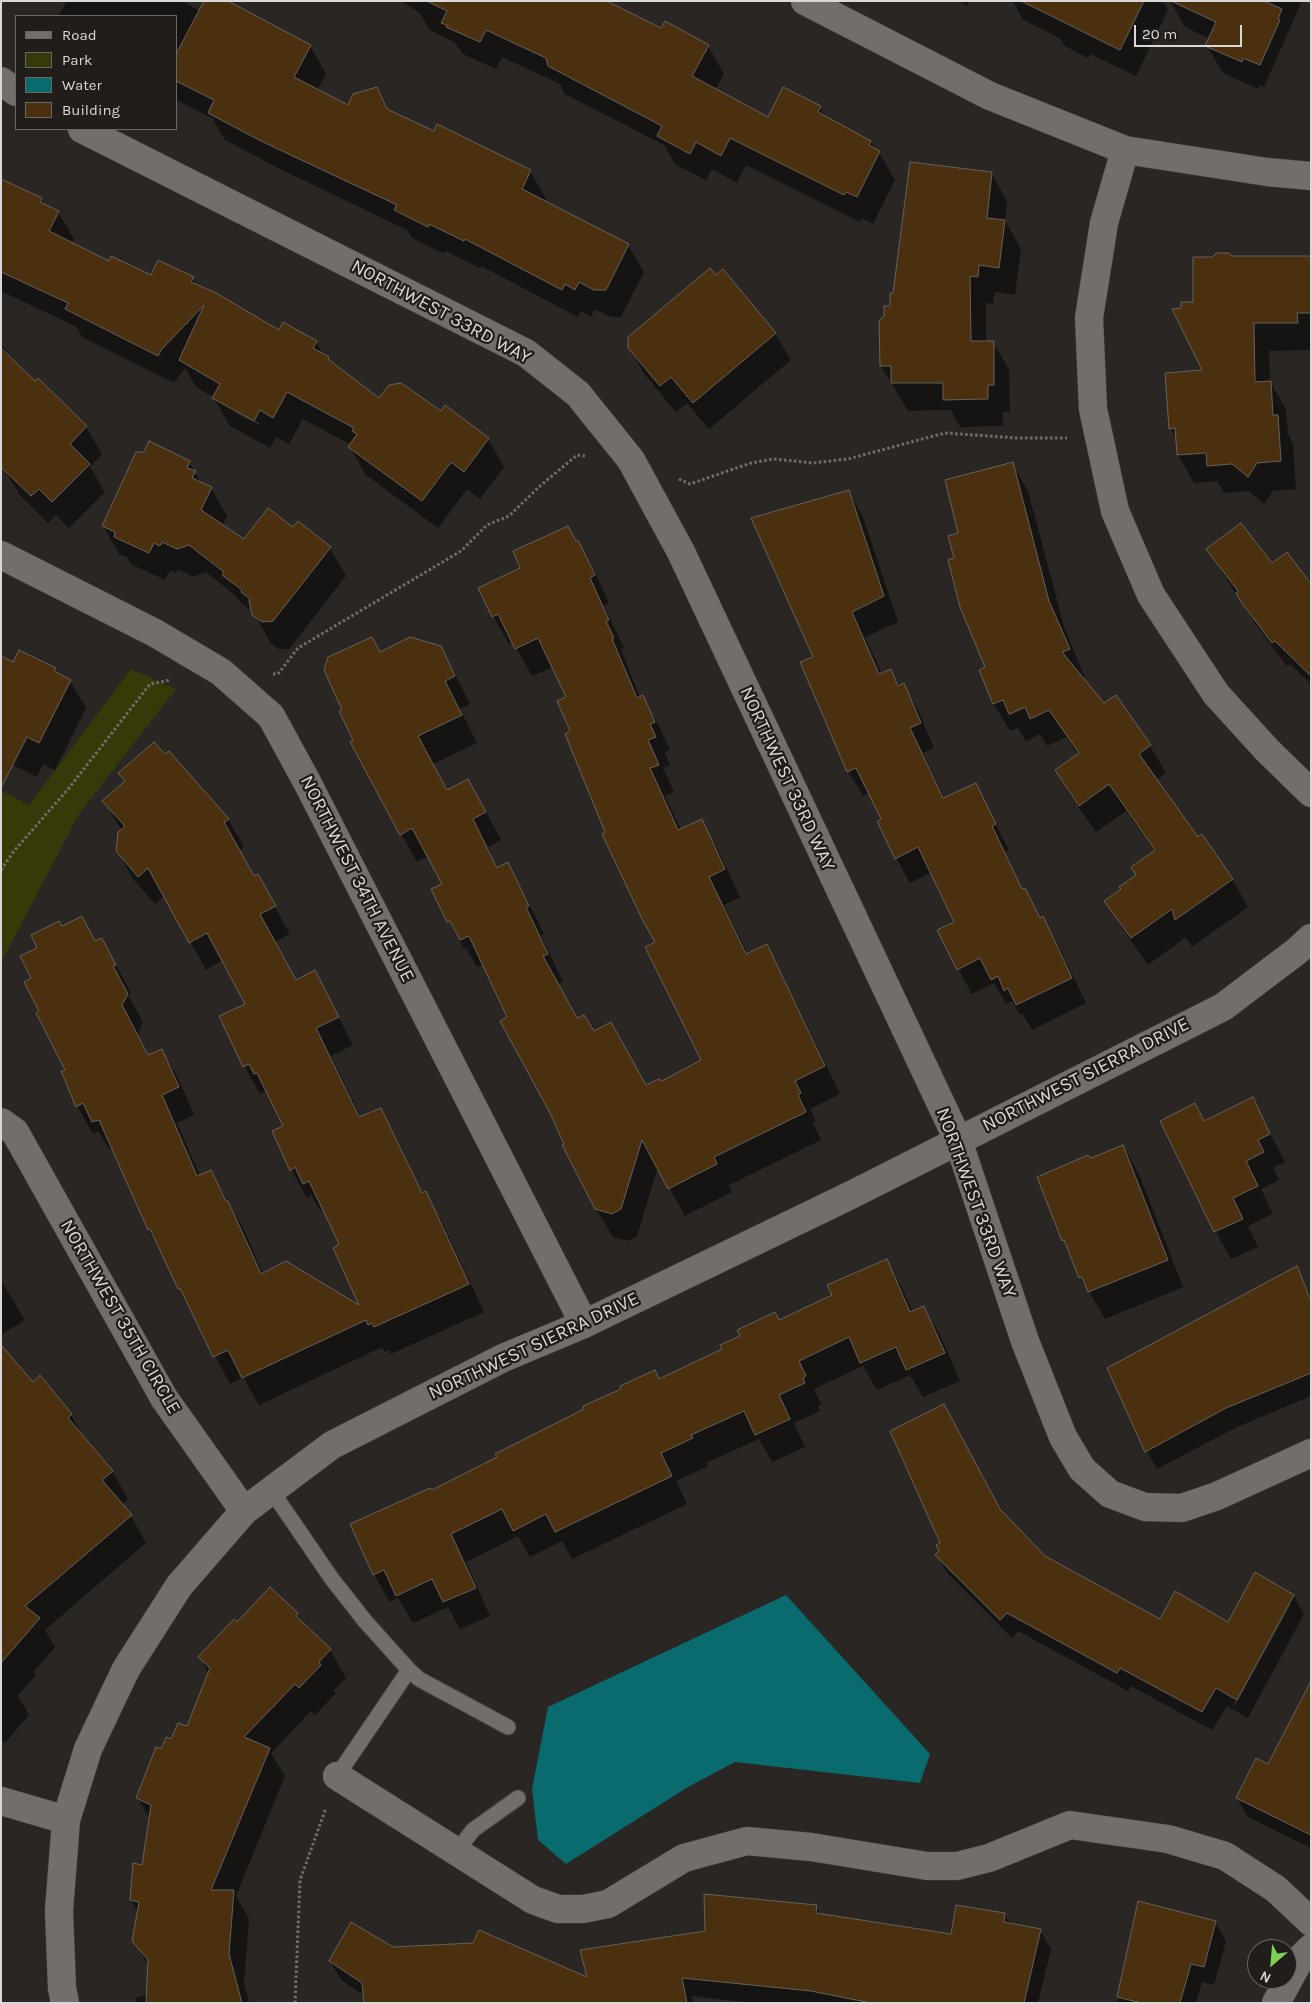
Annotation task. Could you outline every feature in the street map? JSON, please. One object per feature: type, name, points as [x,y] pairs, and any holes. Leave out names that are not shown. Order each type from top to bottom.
[{"type":"street","points":[[805,1],[990,96],[1125,150],[1311,176]]},
{"type":"street","points":[[1,81],[15,91]]},
{"type":"street","name":"NORTHWEST 33RD WAY","points":[[84,130],[526,353],[578,394],[631,460],[681,552],[958,1140],[1025,1341],[1063,1437],[1082,1469],[1110,1494],[1145,1507],[1182,1508],[1217,1496],[1311,1453]]},
{"type":"street","points":[[1125,150],[1104,223],[1089,318],[1093,409],[1115,511],[1151,596],[1216,694],[1267,750],[1311,793]]},
{"type":"street","name":"NORTHWEST 34TH AVENUE","points":[[1,556],[155,633],[221,672],[271,716],[307,782],[584,1324]]},
{"type":"street","name":"NORTHWEST SIERRA DRIVE","points":[[65,2003],[62,1988],[59,1911],[66,1820],[88,1749],[126,1669],[179,1586],[244,1511],[332,1445],[503,1358],[584,1324],[842,1199],[1223,1007],[1297,951],[1311,938]]},
{"type":"street","name":"NORTHWEST 35TH CIRCLE","points":[[1,1122],[15,1132],[164,1398],[244,1511]]},
{"type":"street","points":[[337,1776],[457,1850],[533,1900],[558,1909],[583,1910],[608,1904],[684,1858],[747,1840],[811,1847],[927,1866],[957,1866],[989,1858],[1070,1825],[1168,1840],[1226,1856],[1276,1889],[1311,1922]]},
{"type":"street","points":[[1,1801],[66,1820]]},
{"type":"street","points":[[1276,2003],[1300,1959],[1311,1948]]},
{"type":"lane","points":[[271,1490],[332,1579],[365,1621],[409,1670],[419,1679],[508,1728]]},
{"type":"lane","points":[[337,1776],[409,1670]]},
{"type":"lane","points":[[457,1850],[473,1830],[518,1798]]},
{"type":"path","points":[[1,870],[14,851],[69,788],[150,684],[221,672],[278,674],[298,648],[461,551],[487,525],[510,516],[540,486],[577,455],[631,460],[690,484],[751,463],[773,459],[813,463],[848,459],[945,433],[1017,438],[1099,437]]},
{"type":"path","points":[[295,2003],[300,1880],[337,1776]]},
{"type":"green space","points":[[131,669],[176,689],[79,814],[1,963],[1,791],[29,805]]},
{"type":"water","points":[[786,1595],[930,1754],[920,1783],[735,1762],[688,1787],[566,1864],[538,1840],[532,1789],[548,1707]]},
{"type":"building","points":[[204,1],[228,1],[311,45],[294,77],[348,105],[353,94],[377,87],[387,109],[434,131],[437,124],[531,170],[522,189],[629,244],[606,290],[594,290],[579,282],[575,290],[565,284],[562,290],[465,239],[464,241],[429,224],[428,227],[394,210],[397,205],[261,141],[208,113],[214,100],[178,82],[178,50]]},
{"type":"building","points":[[427,1],[607,1],[661,28],[665,21],[709,45],[692,76],[768,117],[783,87],[821,106],[818,112],[871,141],[869,145],[880,151],[857,197],[846,192],[844,195],[730,138],[721,156],[696,142],[690,154],[657,136],[662,126],[548,66],[546,58],[486,30],[480,42],[446,27],[447,25],[441,23],[447,11]]},
{"type":"building","points":[[1021,1],[1144,1],[1120,50]]},
{"type":"building","points":[[1171,1],[1264,1],[1282,9],[1278,19],[1280,20],[1260,65],[1243,58],[1242,62],[1205,46],[1216,22]]},
{"type":"building","points":[[910,162],[992,172],[987,218],[1005,220],[999,268],[979,265],[978,277],[970,276],[971,341],[994,341],[994,385],[988,385],[988,399],[943,400],[943,383],[891,383],[891,366],[880,366],[879,321],[884,316],[884,306],[890,306],[890,293],[893,293]]},
{"type":"building","points":[[1,179],[42,198],[40,202],[59,211],[49,231],[109,261],[111,256],[151,275],[158,260],[194,277],[191,282],[216,293],[279,330],[283,322],[317,341],[313,348],[329,357],[328,359],[379,398],[389,385],[401,383],[441,411],[445,405],[489,438],[464,472],[451,462],[422,501],[348,447],[357,434],[352,431],[354,428],[287,392],[273,418],[260,410],[254,421],[212,398],[220,384],[179,360],[204,305],[162,349],[158,356],[65,309],[68,303],[1,272]]},
{"type":"building","points":[[1216,253],[1229,253],[1232,256],[1311,256],[1311,313],[1297,313],[1298,323],[1254,323],[1255,382],[1271,381],[1273,415],[1278,415],[1281,461],[1257,463],[1248,477],[1232,464],[1207,466],[1206,453],[1177,455],[1175,428],[1169,429],[1165,373],[1202,370],[1172,309],[1181,308],[1181,302],[1193,302],[1193,257],[1212,257]]},
{"type":"building","points":[[710,268],[716,275],[723,269],[776,333],[693,403],[671,377],[660,386],[628,348],[628,337]]},
{"type":"building","points":[[1,348],[35,381],[38,378],[87,426],[70,444],[90,464],[52,502],[39,489],[31,496],[1,467]]},
{"type":"building","points":[[149,441],[190,461],[187,468],[196,471],[192,478],[212,487],[201,510],[244,539],[268,508],[293,527],[298,521],[331,547],[273,621],[262,622],[252,615],[250,599],[241,592],[242,590],[222,575],[224,572],[189,545],[177,549],[162,542],[160,546],[154,543],[149,553],[114,537],[115,532],[102,526],[136,452],[144,452]]},
{"type":"building","points":[[1013,462],[1049,601],[1070,649],[1062,652],[1104,703],[1116,695],[1151,745],[1139,754],[1198,837],[1202,834],[1233,879],[1175,920],[1172,909],[1131,938],[1104,901],[1136,875],[1131,867],[1155,850],[1109,784],[1079,806],[1055,770],[1079,753],[1049,710],[1030,719],[1025,707],[1009,714],[1003,700],[993,704],[979,670],[985,667],[960,607],[948,560],[954,558],[948,536],[958,533],[945,480]]},
{"type":"building","points":[[849,490],[884,596],[852,612],[879,674],[891,669],[898,686],[904,683],[921,723],[910,728],[943,798],[976,783],[996,824],[992,826],[1022,889],[1025,888],[1040,918],[1043,916],[1072,978],[1016,1005],[1008,988],[1004,991],[998,976],[991,980],[980,958],[957,970],[937,930],[954,922],[918,847],[895,859],[877,821],[881,819],[856,768],[847,772],[800,662],[813,657],[751,518]]},
{"type":"building","points":[[1241,523],[1272,563],[1287,552],[1311,584],[1311,676],[1275,641],[1272,643],[1241,602],[1236,593],[1238,591],[1206,549]]},
{"type":"building","points":[[568,526],[576,541],[578,540],[595,575],[590,578],[609,620],[606,621],[614,638],[612,639],[637,698],[643,695],[655,722],[650,724],[656,737],[648,740],[659,765],[650,768],[678,830],[702,819],[725,869],[709,877],[746,954],[767,944],[825,1066],[795,1081],[801,1093],[798,1095],[806,1112],[714,1157],[717,1164],[668,1189],[642,1140],[621,1209],[612,1214],[595,1209],[562,1145],[564,1144],[550,1113],[500,1021],[507,1017],[469,936],[460,940],[450,921],[447,922],[431,889],[442,884],[412,828],[400,835],[350,742],[353,740],[339,711],[342,710],[324,670],[328,657],[372,637],[380,652],[410,637],[441,646],[455,676],[445,681],[462,715],[418,736],[447,790],[468,779],[486,812],[473,819],[497,868],[508,862],[529,906],[526,907],[548,954],[543,956],[577,1018],[584,1015],[594,1031],[611,1022],[646,1085],[659,1079],[662,1081],[701,1060],[645,947],[655,942],[643,921],[602,834],[605,832],[565,734],[570,731],[557,701],[566,697],[538,638],[515,649],[498,614],[492,617],[478,588],[520,568],[513,551]]},
{"type":"building","points":[[19,650],[56,668],[54,671],[71,680],[39,743],[27,737],[1,788],[1,656],[13,662]]},
{"type":"building","points":[[154,742],[165,754],[169,751],[229,819],[224,822],[254,876],[258,874],[276,906],[260,914],[296,980],[315,970],[339,1017],[316,1028],[359,1117],[381,1108],[422,1193],[426,1191],[469,1284],[374,1327],[372,1323],[368,1325],[366,1320],[242,1378],[228,1350],[213,1357],[150,1229],[148,1230],[99,1120],[92,1122],[83,1103],[76,1107],[61,1071],[65,1070],[36,1013],[39,1011],[24,982],[31,978],[20,956],[37,948],[31,935],[59,921],[62,926],[82,916],[95,941],[102,938],[116,965],[113,966],[128,994],[122,1005],[148,1055],[162,1049],[179,1087],[162,1095],[197,1176],[211,1170],[226,1201],[228,1201],[261,1274],[286,1261],[359,1305],[333,1248],[339,1244],[309,1181],[303,1184],[295,1167],[290,1171],[272,1131],[283,1126],[257,1073],[254,1074],[249,1064],[243,1067],[219,1016],[245,1004],[207,933],[189,943],[148,868],[138,877],[116,851],[118,832],[125,826],[102,801],[125,781],[118,773]]},
{"type":"building","points":[[1253,1097],[1270,1134],[1258,1140],[1264,1152],[1246,1161],[1258,1186],[1233,1198],[1243,1219],[1214,1232],[1160,1121],[1195,1103],[1204,1121]]},
{"type":"building","points":[[1123,1145],[1168,1260],[1088,1292],[1082,1277],[1079,1278],[1064,1240],[1062,1241],[1037,1177],[1088,1155],[1091,1158]]},
{"type":"building","points":[[887,1259],[910,1312],[924,1306],[945,1353],[906,1370],[896,1347],[860,1363],[849,1337],[799,1361],[806,1376],[803,1378],[805,1383],[779,1395],[790,1419],[755,1435],[744,1411],[691,1435],[693,1438],[661,1453],[672,1476],[555,1532],[546,1514],[513,1531],[502,1509],[451,1534],[476,1588],[443,1602],[432,1579],[396,1596],[384,1570],[373,1575],[350,1524],[430,1488],[432,1490],[497,1457],[495,1454],[584,1409],[583,1406],[621,1389],[620,1386],[655,1370],[659,1379],[722,1349],[720,1345],[740,1336],[737,1330],[775,1312],[779,1320],[832,1295],[827,1285]]},
{"type":"building","points":[[1297,1266],[1311,1300],[1311,1373],[1226,1408],[1145,1452],[1107,1368]]},
{"type":"building","points":[[1,1345],[33,1382],[40,1375],[72,1414],[68,1418],[113,1471],[102,1480],[132,1515],[25,1606],[40,1618],[1,1663]]},
{"type":"building","points":[[944,1404],[1000,1509],[1045,1556],[1160,1619],[1175,1591],[1228,1622],[1255,1572],[1294,1595],[1237,1700],[1216,1688],[1202,1712],[1120,1668],[1117,1673],[1007,1613],[1000,1620],[935,1555],[939,1551],[936,1545],[940,1543],[890,1431]]},
{"type":"building","points":[[270,1587],[298,1613],[296,1616],[331,1649],[319,1662],[321,1665],[299,1688],[295,1684],[244,1737],[270,1748],[211,1890],[234,1890],[229,1954],[242,2003],[146,2003],[148,1960],[132,1941],[139,1902],[130,1900],[133,1863],[142,1865],[151,1805],[136,1798],[156,1747],[161,1749],[166,1737],[171,1739],[178,1723],[187,1726],[210,1668],[198,1657],[234,1619],[237,1622]]},
{"type":"building","points":[[1311,1681],[1311,1835],[1236,1798],[1256,1758],[1268,1764]]},
{"type":"building","points":[[704,1894],[817,1905],[816,1913],[951,1934],[956,1905],[1005,1913],[1004,1922],[1041,1929],[1024,2003],[871,2003],[811,1991],[682,1978],[687,2003],[364,2003],[362,1983],[329,1961],[351,1922],[393,1947],[473,1943],[479,1930],[587,1977],[580,1950],[705,1931]]},
{"type":"building","points":[[1138,1901],[1216,1921],[1204,1967],[1191,1964],[1180,2003],[1141,2003],[1117,1997]]}]
